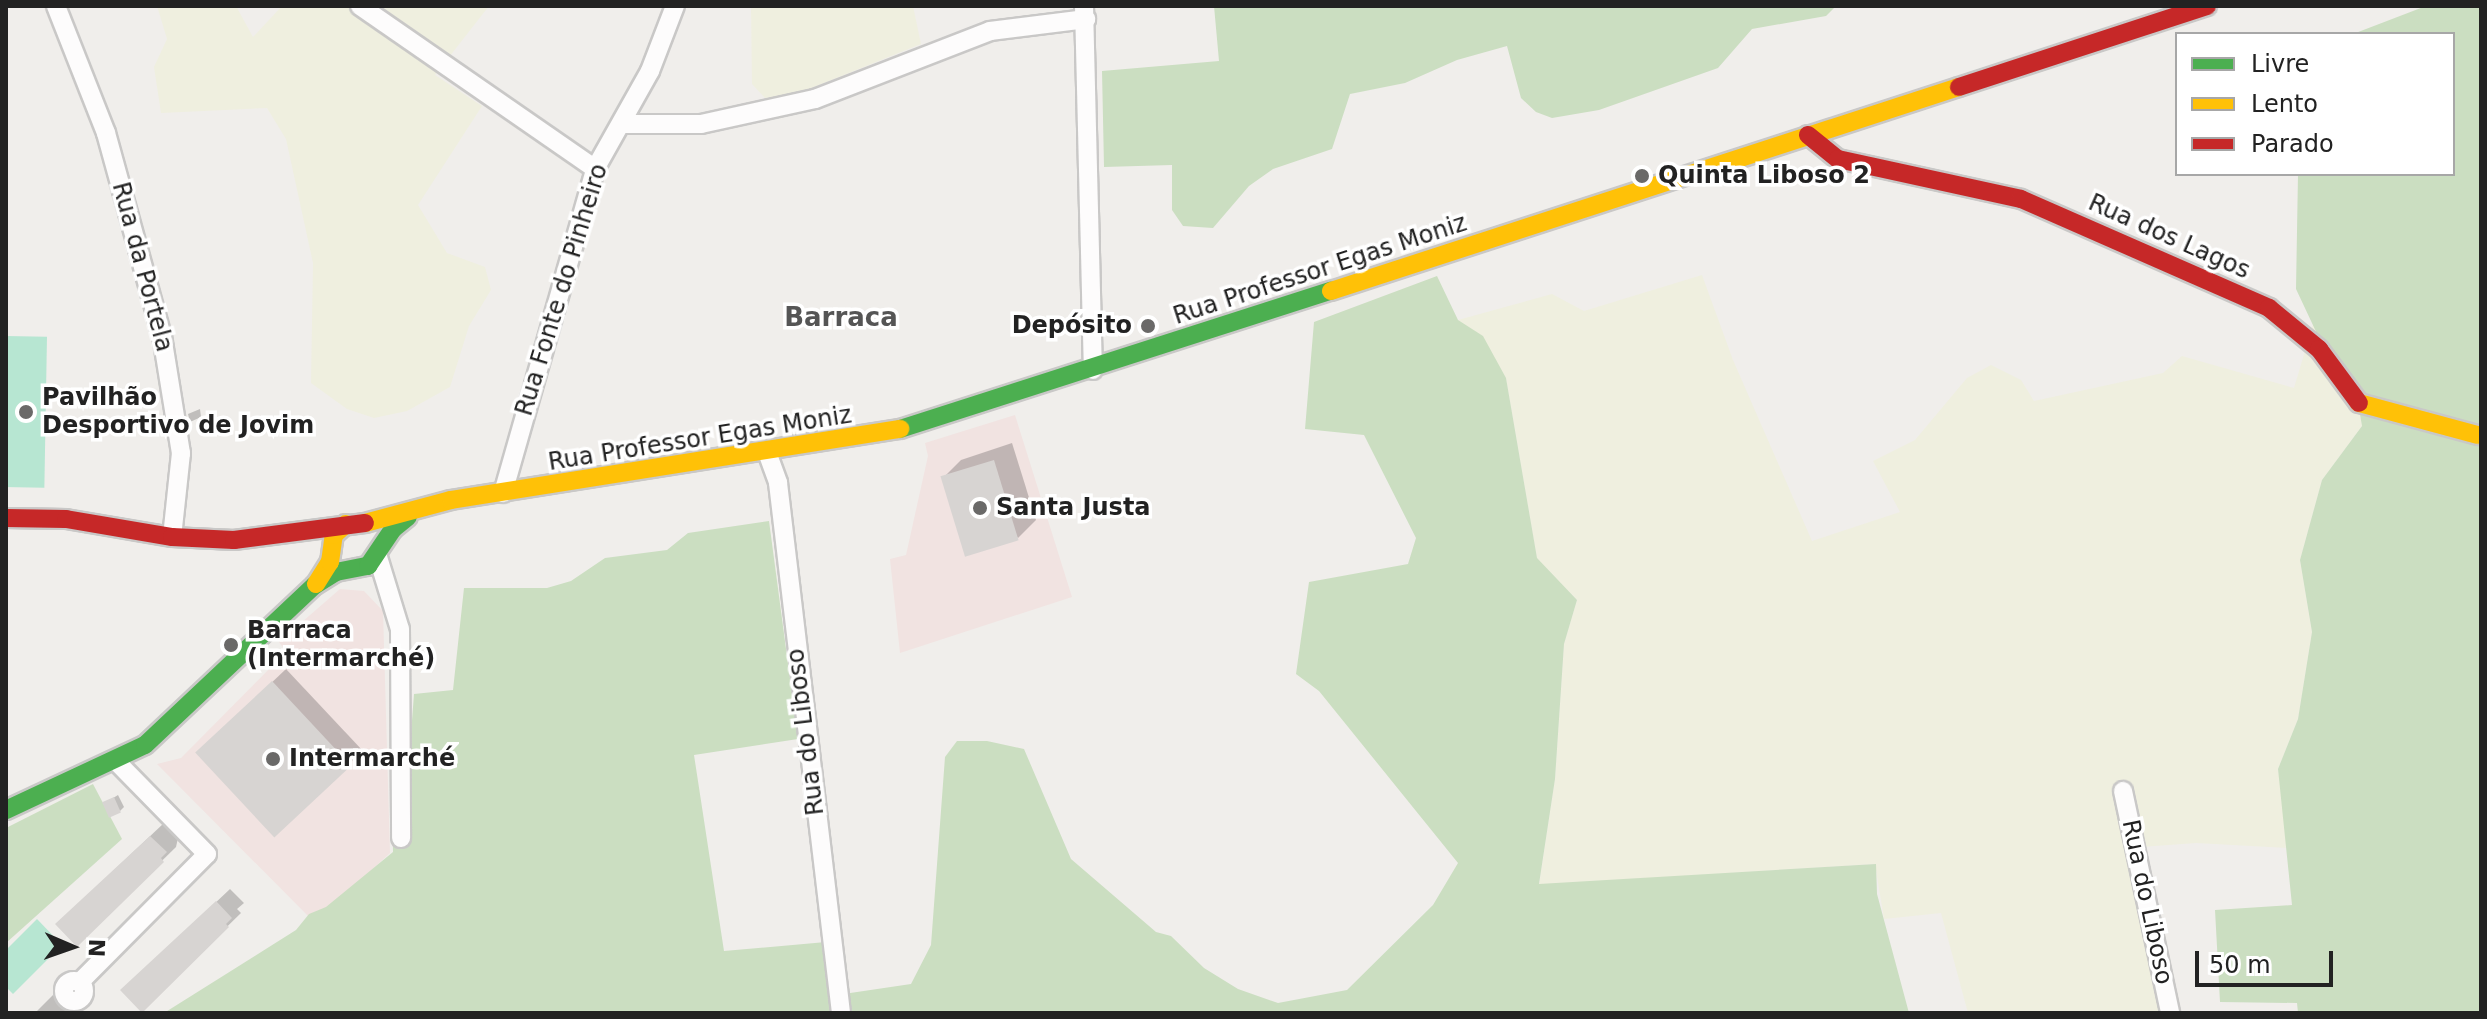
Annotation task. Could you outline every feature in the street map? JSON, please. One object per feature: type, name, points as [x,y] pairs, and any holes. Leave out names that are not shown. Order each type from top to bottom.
[{"type":"main road","name":"Rua Professor Egas Moniz","points":[[6,518],[66,519],[172,537],[234,540],[354,524],[430,505],[915,427],[2207,6]]},
{"type":"main road","name":"Rua dos Lagos","points":[[1808,135],[1838,159],[2021,199],[2269,308],[2319,349],[2362,407],[2478,435]]},
{"type":"main road","name":"Rua Professor Egas Moniz","points":[[377,554],[393,529],[430,505]]},
{"type":"main road","points":[[6,810],[115,760],[168,728],[315,585],[336,572],[368,566],[377,554],[374,531],[354,524],[334,535],[332,550],[315,585]]},
{"type":"main road","points":[[296,532],[321,538],[339,563],[353,569]]},
{"type":"street","name":"Rua da Portela","points":[[56,6],[106,133],[162,336],[181,453],[172,537]]},
{"type":"street","points":[[360,6],[373,20],[595,169]]},
{"type":"street","name":"Rua Fonte do Pinheiro","points":[[503,493],[595,169],[650,71],[675,6]]},
{"type":"street","points":[[621,124],[701,124],[815,99],[990,31],[1085,12],[1088,328],[1093,370]]},
{"type":"street","name":"Rua do Liboso","points":[[767,452],[778,483],[841,1013]]},
{"type":"street","points":[[377,554],[400,629],[401,838]]},
{"type":"street","points":[[353,569],[389,590]]},
{"type":"street","points":[[80,982],[207,854],[115,760]]},
{"type":"street","name":"Rua do Liboso","points":[[2123,791],[2170,1013]]},
{"type":"street","points":[[6,801],[33,799]]},
{"type":"shaded area","points":[[1015,415],[1072,597],[900,653],[890,559],[906,555],[928,456],[925,443]]},
{"type":"shaded area","points":[[340,589],[364,591],[383,611],[390,853],[315,923],[157,764],[181,758],[286,652],[279,642]]},
{"type":"green space","points":[[157,6],[236,6],[253,37],[282,6],[489,6],[435,75],[482,106],[418,205],[447,253],[485,267],[491,290],[469,326],[450,387],[407,411],[374,418],[347,409],[311,383],[313,263],[286,139],[267,108],[161,113],[154,67],[167,39]]},
{"type":"green space","points":[[751,6],[913,6],[921,44],[794,95],[765,98],[752,84]]},
{"type":"green space","points":[[1214,6],[1836,6],[1826,16],[1752,29],[1718,68],[1599,110],[1552,118],[1536,112],[1521,98],[1507,46],[1457,60],[1405,83],[1350,94],[1332,149],[1273,169],[1249,186],[1213,228],[1183,226],[1172,210],[1172,165],[1104,167],[1102,71],[1219,61]]},
{"type":"green space","points":[[2426,6],[2481,6],[2481,1013],[2298,1013],[2297,1003],[2220,1002],[2215,910],[2292,905],[2278,769],[2298,719],[2312,632],[2300,560],[2322,480],[2362,426],[2355,385],[2319,338],[2296,289],[2298,176],[2455,176],[2455,32],[2358,32]]},
{"type":"green space","points":[[1702,275],[1733,360],[1812,541],[1900,512],[1873,461],[1915,440],[1967,378],[1991,365],[2021,380],[2034,401],[2163,373],[2182,356],[2294,388],[2313,324],[2355,385],[2362,426],[2322,480],[2300,560],[2312,632],[2298,719],[2278,769],[2289,848],[2196,843],[2127,848],[2163,1013],[1968,1013],[1941,913],[1884,919],[1875,864],[1539,885],[1555,779],[1564,644],[1577,600],[1537,559],[1506,378],[1458,320],[1552,294],[1584,311]]},
{"type":"green space","points":[[1437,276],[1458,320],[1483,336],[1506,378],[1537,558],[1577,600],[1564,644],[1555,779],[1539,884],[1876,864],[1877,894],[1909,1013],[164,1013],[296,930],[309,914],[326,907],[393,852],[392,781],[409,760],[414,694],[453,690],[464,588],[547,588],[571,581],[605,558],[667,550],[688,533],[769,521],[798,739],[694,755],[724,951],[826,942],[830,996],[911,984],[931,945],[945,757],[957,741],[987,741],[1024,749],[1071,859],[1156,932],[1171,936],[1204,968],[1238,989],[1278,1003],[1347,990],[1433,905],[1458,863],[1319,691],[1296,674],[1309,582],[1408,564],[1416,538],[1364,435],[1305,429],[1314,322]]},
{"type":"green space","name":"Pavilhão Desportivo de Jovim","points":[[6,336],[47,337],[44,488],[6,487]]},
{"type":"green space","points":[[93,784],[122,839],[6,943],[6,828]]},
{"type":"green space","points":[[37,919],[62,945],[13,994],[6,987],[6,950]]},
{"type":"building","name":"Santa Justa","points":[[994,460],[1019,540],[965,557],[940,476]]},
{"type":"building","name":"Intermarché","points":[[272,681],[351,766],[274,837],[195,753]]},
{"type":"building","points":[[114,797],[121,813],[109,818],[102,802]]},
{"type":"building","points":[[150,836],[167,852],[161,858],[164,862],[77,947],[55,924]]},
{"type":"building","points":[[216,901],[232,918],[226,924],[229,927],[142,1013],[120,990]]},
{"type":"traffic: fast","points":[[900,429],[1331,291]]},
{"type":"traffic: fast","points":[[6,810],[145,745],[315,585],[336,572],[368,566],[393,529],[408,517]]},
{"type":"traffic: slow","points":[[1331,291],[1959,87]]},
{"type":"traffic: slow","points":[[2359,403],[2478,435]]},
{"type":"traffic: slow","points":[[365,523],[451,500],[900,429]]},
{"type":"traffic: slow","points":[[316,584],[330,562],[334,535],[346,524]]},
{"type":"traffic: jam","points":[[1959,87],[2207,6]]},
{"type":"traffic: jam","points":[[1808,135],[1838,159],[2021,199],[2269,308],[2319,349],[2359,403]]},
{"type":"traffic: jam","points":[[6,518],[66,519],[172,537],[234,540],[365,523]]},
{"type":"place","name":"Quinta Liboso 2","points":[[1642,176]]},
{"type":"place","name":"Depósito","points":[[1148,326]]},
{"type":"place","name":"Pavilhão Desportivo de Jovim","points":[[26,412]]},
{"type":"place","name":"Santa Justa","points":[[980,508]]},
{"type":"place","name":"Barraca (Intermarché)","points":[[231,645]]},
{"type":"place","name":"Intermarché","points":[[273,759]]},
{"type":"district","name":"Barraca","points":[[841,318]]}]
